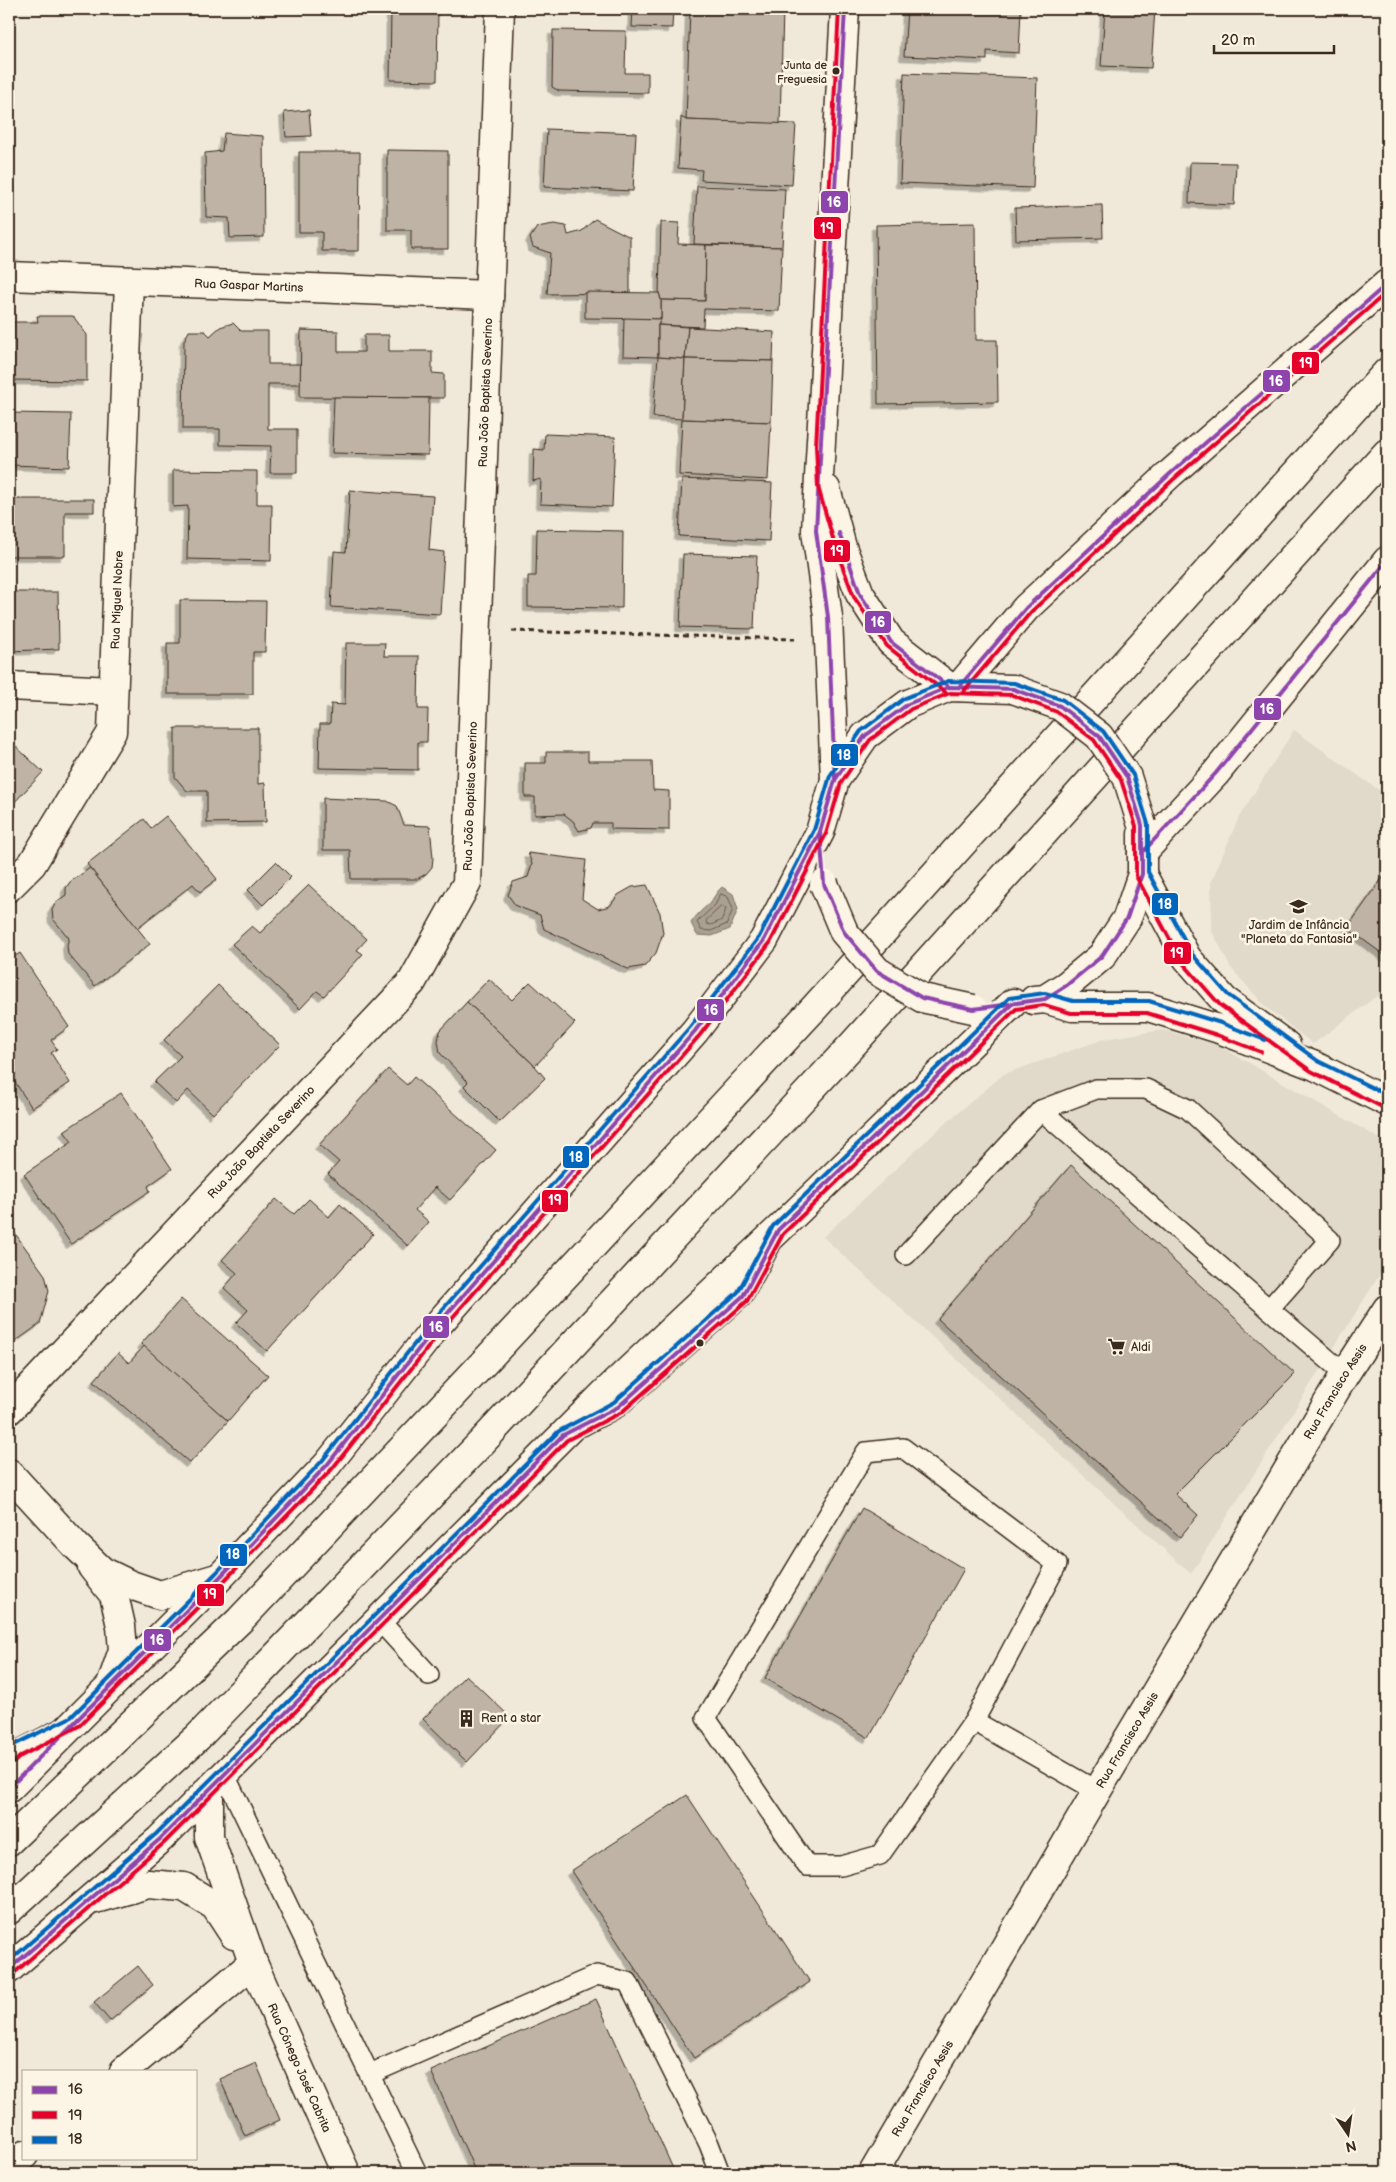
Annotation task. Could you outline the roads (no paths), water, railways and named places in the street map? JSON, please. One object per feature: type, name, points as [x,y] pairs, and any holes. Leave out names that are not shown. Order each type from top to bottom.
[{"type":"street","name":"Rua João Baptista Severino","points":[[9,1410],[412,982],[466,883],[500,9]]},
{"type":"street","points":[[835,780],[828,617],[816,531],[845,9]]},
{"type":"street","name":"Rua Gaspar Martins","points":[[9,276],[489,295]]},
{"type":"street","name":"Rua Miguel Nobre","points":[[9,886],[32,864],[112,732],[129,281]]},
{"type":"street","points":[[954,687],[1026,608],[1172,473],[1387,284]]},
{"type":"street","points":[[9,1840],[240,1620],[493,1354],[816,1006],[1387,372]]},
{"type":"street","points":[[822,446],[824,485],[842,547],[860,594],[891,642],[954,687]]},
{"type":"street","points":[[9,1910],[198,1737],[482,1442],[854,1043],[1387,453]]},
{"type":"street","points":[[1142,864],[1387,562]]},
{"type":"street","points":[[9,686],[114,691]]},
{"type":"street","points":[[9,1788],[220,1577],[327,1465],[440,1322],[695,1031],[764,940],[820,832],[835,780],[865,736],[908,704],[954,687],[1012,689],[1060,706],[1099,736],[1127,777],[1142,825],[1142,864],[1128,918],[1102,956],[1067,985],[1044,999]]},
{"type":"street","points":[[820,832],[824,884],[844,932],[877,971],[922,998],[973,1009],[1044,999],[1072,1007],[1148,1007],[1219,1029],[1315,1066],[1387,1102]]},
{"type":"street","points":[[1142,864],[1187,958],[1224,1000],[1315,1066]]},
{"type":"street","points":[[9,1968],[160,1839],[563,1435],[1013,1003]]},
{"type":"street","name":"Rua Francisco Assis","points":[[873,2173],[1345,1374],[1387,1309]]},
{"type":"street","points":[[9,1473],[76,1546],[102,1571],[131,1585],[160,1595],[220,1577]]},
{"type":"street","points":[[76,1546],[114,1595],[121,1626],[123,1650],[111,1685]]},
{"type":"street","points":[[217,1781],[209,1837],[253,1963]]},
{"type":"street","points":[[87,1901],[148,1884],[184,1887],[215,1906],[253,1963]]},
{"type":"street","points":[[125,2070],[253,1963]]},
{"type":"street","name":"Rua Cónego José Cabrita","points":[[253,1963],[346,2173]]},
{"type":"street","points":[[9,2167],[22,2157]]},
{"type":"lane","points":[[906,1254],[1041,1110],[1096,1089],[1146,1089],[1188,1110],[1330,1240],[1269,1309]]},
{"type":"lane","points":[[1041,1110],[1345,1374]]},
{"type":"lane","points":[[903,1448],[1057,1564],[974,1720],[880,1855],[841,1866],[807,1866],[706,1718],[866,1452],[903,1448]]},
{"type":"lane","points":[[378,1619],[429,1675]]},
{"type":"lane","points":[[974,1720],[1097,1791]]},
{"type":"lane","points":[[9,1759],[17,1751],[75,1722]]},
{"type":"lane","points":[[217,1781],[370,2074],[417,2173]]},
{"type":"lane","points":[[370,2074],[597,1975],[628,1982],[709,2144],[720,2173]]},
{"type":"water","points":[[722,887],[733,894],[738,909],[730,929],[712,936],[697,935],[691,923]]},
{"type":"place","name":"Junta de Freguesia","points":[[836,71]]},
{"type":"place","name":"Jardim de Infância \"Planeta da Fantasia\"","points":[[1299,906]]},
{"type":"place","name":"Aldi","points":[[1117,1347]]},
{"type":"place","name":"Rent a star","points":[[467,1718]]}]
